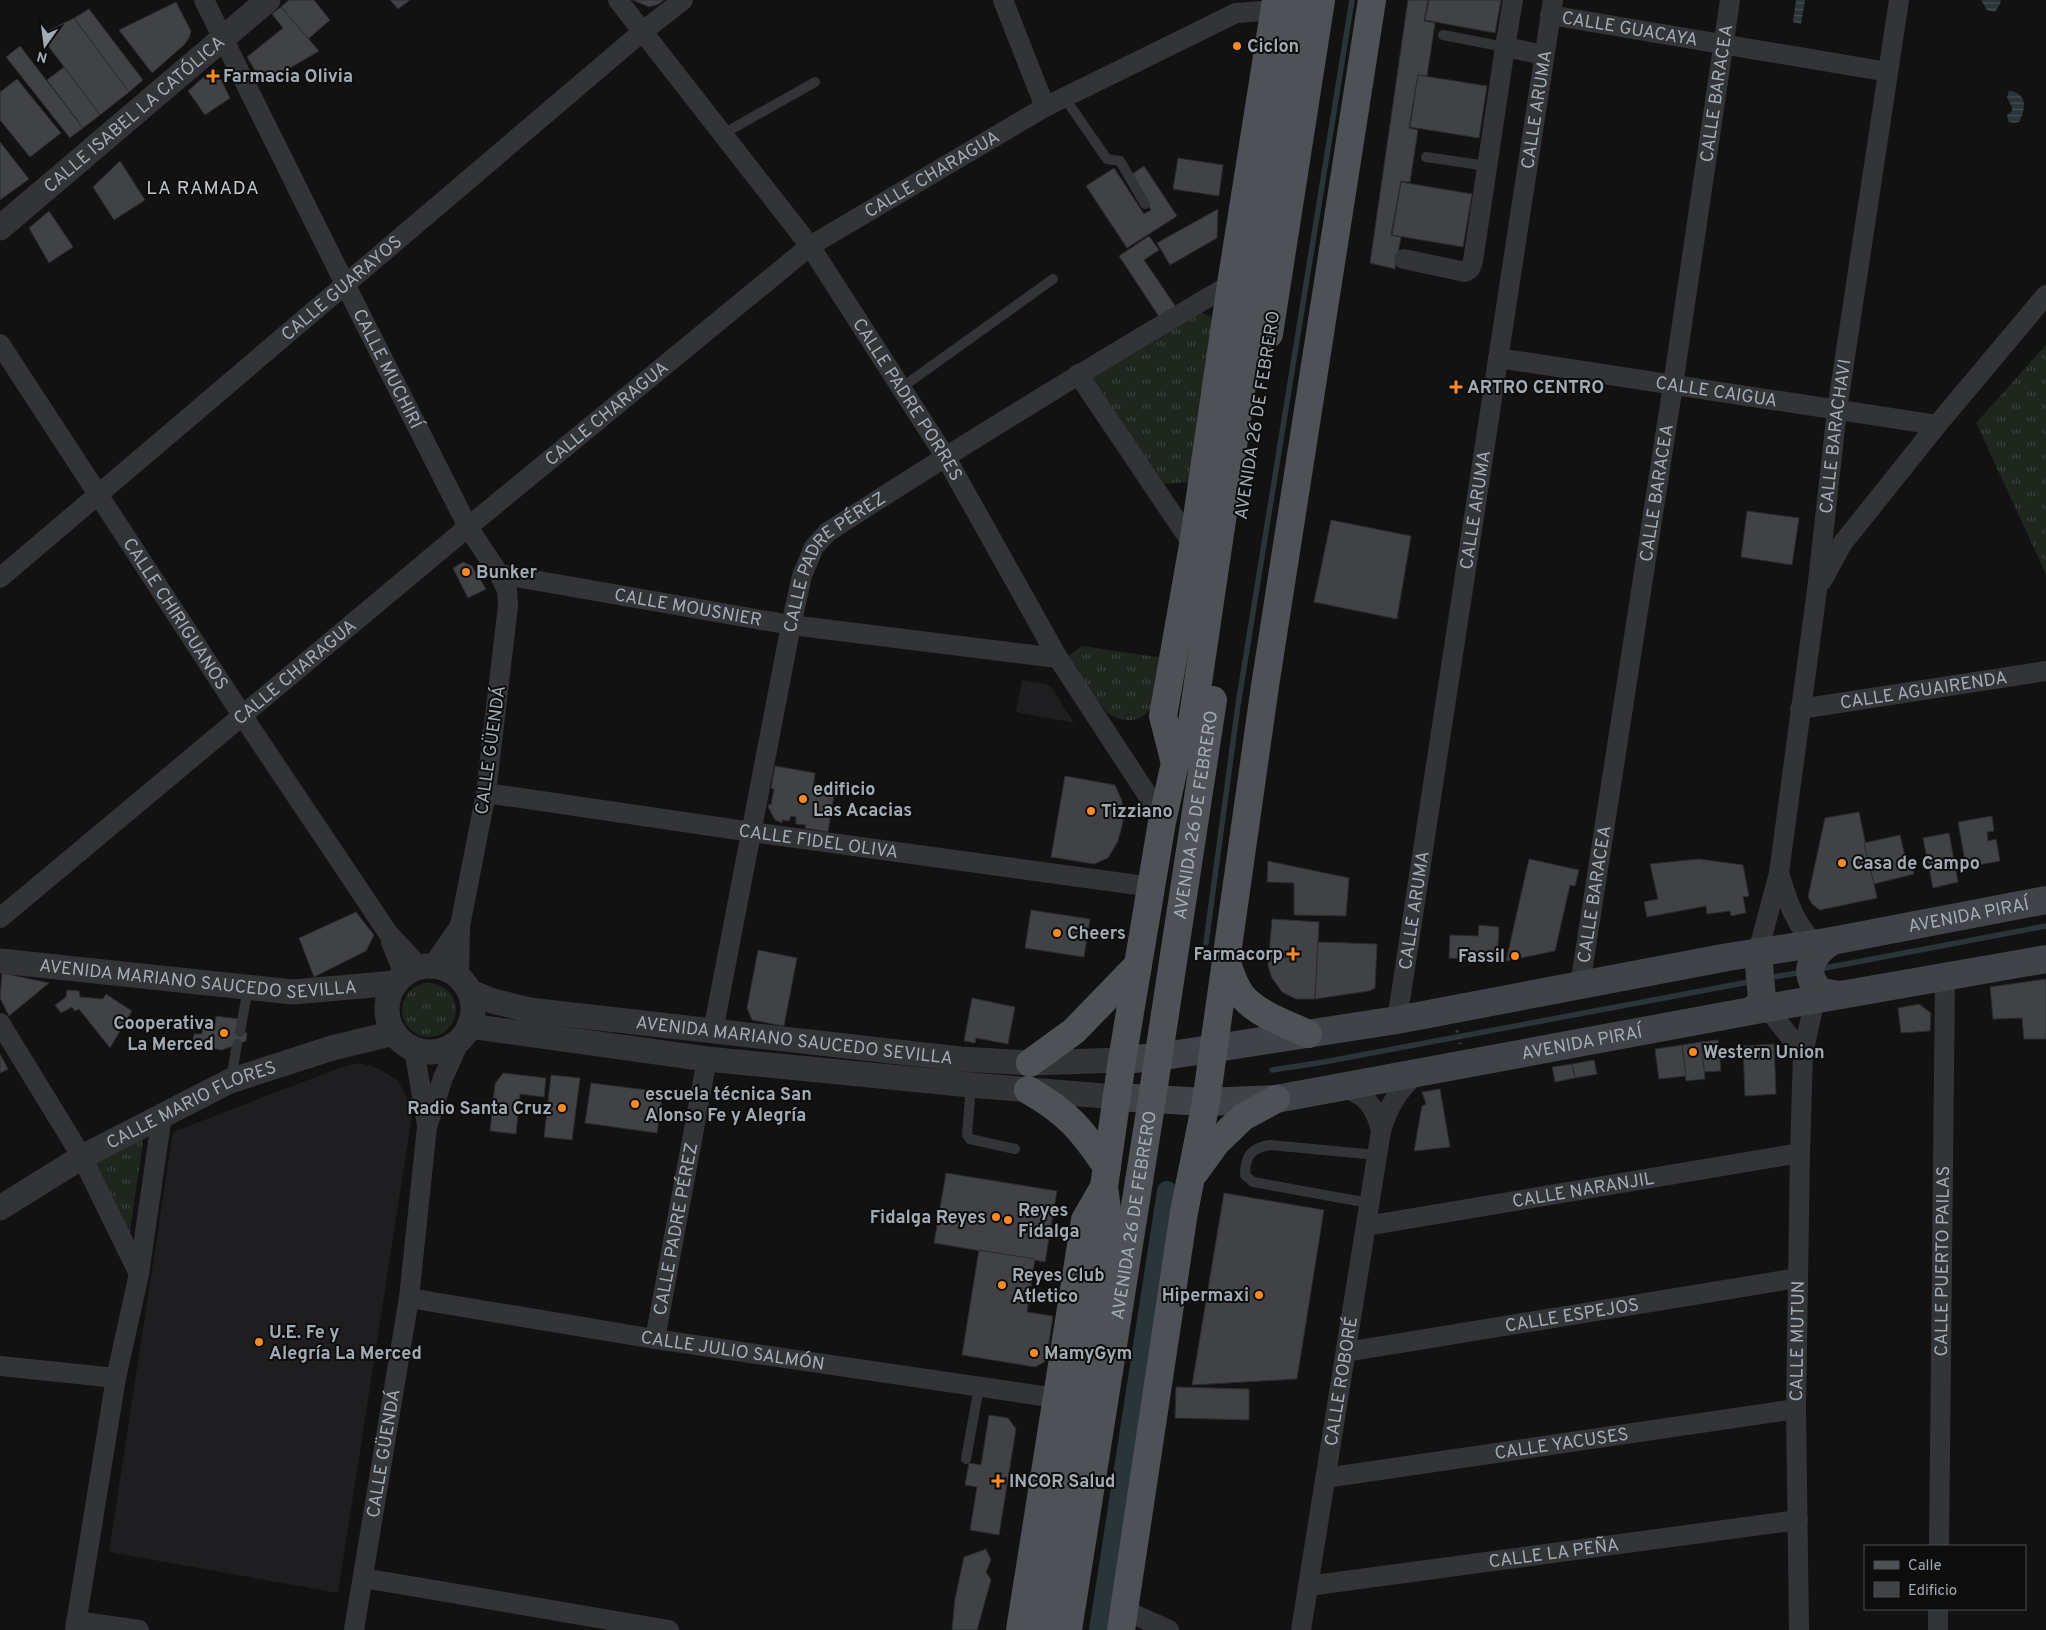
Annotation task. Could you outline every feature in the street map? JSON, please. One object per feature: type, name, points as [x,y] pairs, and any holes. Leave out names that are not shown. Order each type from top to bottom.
[{"type":"main road","name":"AVENIDA 26 DE FEBRERO","points":[[1047,1630],[1109,1224],[1105,1177],[1116,1097],[1162,822],[1175,763],[1192,723],[1299,0]]},
{"type":"main road","name":"AVENIDA 26 DE FEBRERO","points":[[1068,1630],[1152,1099],[1321,0]]},
{"type":"main road","points":[[1123,1620],[1190,1179],[1206,1102],[1266,686],[1372,0]]},
{"type":"main road","name":"AVENIDA 26 DE FEBRERO","points":[[1175,763],[1163,716],[1194,545],[1231,284],[1275,5]]},
{"type":"main road","points":[[1200,501],[1236,431]]},
{"type":"main road","name":"AVENIDA PIRAÍ","points":[[1122,1060],[1158,1058],[1397,1020],[1728,957],[1824,942],[2046,900]]},
{"type":"main road","points":[[1824,942],[1814,957],[1810,973],[1812,982],[1828,997]]},
{"type":"main road","points":[[1758,952],[1762,999],[1760,1009]]},
{"type":"main road","name":"AVENIDA PIRAÍ","points":[[1116,1097],[1206,1102],[1276,1099],[1760,1009],[2046,959]]},
{"type":"main road","points":[[1226,961],[1242,996],[1252,1005],[1308,1034]]},
{"type":"main road","points":[[1030,1063],[1074,1031],[1138,965]]},
{"type":"main road","points":[[1028,1090],[1053,1104],[1073,1122],[1090,1142],[1105,1177]]},
{"type":"main road","points":[[1190,1179],[1216,1143],[1243,1118],[1276,1099]]},
{"type":"main road","name":"AVENIDA 26 DE FEBRERO","points":[[1020,1630],[1085,1220],[1105,1177]]},
{"type":"street","name":"CALLE MUCHIRÍ","points":[[204,0],[468,527],[499,574]]},
{"type":"street","name":"CALLE ISABEL LA CATÓLICA","points":[[0,228],[268,0]]},
{"type":"street","name":"CALLE PADRE PORRES","points":[[618,0],[810,246],[945,456],[1058,658],[1154,805],[1162,822]]},
{"type":"street","name":"CALLE GUARAYOS","points":[[0,578],[346,286],[642,32],[683,0]]},
{"type":"street","points":[[1002,0],[1045,107]]},
{"type":"street","points":[[1404,259],[1465,272],[1470,269],[1473,261],[1513,0]]},
{"type":"street","name":"CALLE BARACEA","points":[[1580,985],[1730,0]]},
{"type":"street","name":"CALLE BARACHAVI","points":[[1758,952],[1779,872],[1817,590],[1837,410],[1899,0]]},
{"type":"street","name":"CALLE CHARAGUA","points":[[0,918],[468,527],[810,246],[1064,97],[1236,13],[1275,5]]},
{"type":"street","name":"CALLE GUACAYA","points":[[1551,8],[1724,44],[1888,72]]},
{"type":"street","name":"CALLE ARUMA","points":[[1397,1020],[1551,8]]},
{"type":"street","points":[[1505,47],[1544,55]]},
{"type":"street","name":"CALLE PADRE PÉREZ","points":[[713,1031],[791,625],[802,576],[814,547],[828,532],[945,456],[1078,374],[1231,284]]},
{"type":"street","points":[[1817,590],[1842,544],[1937,425],[2046,296]]},
{"type":"street","name":"CALLE CHIRIGUANOS","points":[[0,344],[413,973]]},
{"type":"street","name":"CALLE CAIGUA","points":[[1498,358],[1937,425]]},
{"type":"street","points":[[1078,374],[1194,545]]},
{"type":"street","name":"CALLE MOUSNIER","points":[[499,574],[791,625],[1058,658]]},
{"type":"street","name":"CALLE GÜENDÁ","points":[[464,985],[460,926],[486,793],[508,606],[507,590],[499,574]]},
{"type":"street","name":"CALLE AGUAIRENDA","points":[[1800,709],[2046,671]]},
{"type":"street","name":"CALLE FIDEL OLIVA","points":[[486,793],[1152,887]]},
{"type":"street","name":"CALLE BARACHAVI","points":[[1779,872],[1790,909],[1806,936],[1824,942]]},
{"type":"street","name":"CALLE BARACHAVI","points":[[1728,957],[1741,949],[1749,938],[1779,872]]},
{"type":"street","name":"CALLE GÜENDÁ","points":[[413,973],[460,926]]},
{"type":"street","name":"AVENIDA MARIANO SAUCEDO SEVILLA","points":[[0,961],[305,993],[413,973]]},
{"type":"street","points":[[450,971],[464,985],[473,1006],[465,1033],[450,1046],[439,1051],[426,1052],[414,1049],[403,1042],[394,1032],[387,1012],[389,997],[413,973],[450,971]]},
{"type":"street","name":"CALLE PUERTO PAILAS","points":[[1939,1545],[1945,977]]},
{"type":"street","name":"AVENIDA MARIANO SAUCEDO SEVILLA","points":[[464,985],[493,1001],[529,1010],[713,1031],[960,1059],[1030,1063],[1122,1060]]},
{"type":"street","name":"CALLE MUTUN","points":[[1799,1630],[1796,1409],[1797,1278],[1803,1052],[1828,997]]},
{"type":"street","points":[[1760,1009],[1803,1052]]},
{"type":"street","points":[[0,1023],[82,1157],[139,1274]]},
{"type":"street","name":"CALLE MARIO FLORES","points":[[0,1208],[82,1157],[230,1081],[332,1048],[394,1032]]},
{"type":"street","name":"CALLE GÜENDÁ","points":[[354,1630],[409,1298],[427,1127],[443,1078],[465,1033]]},
{"type":"street","name":"AVENIDA MARIANO SAUCEDO SEVILLA","points":[[465,1033],[971,1085],[1116,1097]]},
{"type":"street","name":"CALLE GÜENDÁ","points":[[414,1049],[427,1127]]},
{"type":"street","name":"CALLE PADRE PÉREZ","points":[[655,1339],[707,1058]]},
{"type":"street","name":"CALLE ROBORÉ","points":[[1302,1630],[1380,1131],[1394,1098],[1405,1084],[1419,1072]]},
{"type":"street","name":"CALLE ROBORÉ","points":[[1342,1087],[1357,1092],[1369,1102],[1377,1116],[1380,1131]]},
{"type":"street","points":[[139,1630],[75,1625],[116,1378],[139,1274],[162,1115]]},
{"type":"street","name":"CALLE NARANJIL","points":[[1366,1226],[1800,1153]]},
{"type":"street","name":"CALLE ESPEJOS","points":[[1346,1352],[1797,1278]]},
{"type":"street","name":"CALLE JULIO SALMÓN","points":[[409,1298],[655,1339],[1056,1398]]},
{"type":"street","points":[[0,1366],[116,1378]]},
{"type":"street","name":"CALLE YACUSES","points":[[1325,1478],[1796,1409]]},
{"type":"street","name":"CALLE LA PEÑA","points":[[1308,1586],[1798,1520]]},
{"type":"street","points":[[362,1578],[669,1630]]},
{"type":"street","points":[[1938,1610],[1938,1630]]},
{"type":"street","points":[[1123,1620],[1169,1630]]},
{"type":"lane","points":[[1443,35],[1505,47]]},
{"type":"lane","points":[[723,134],[815,82]]},
{"type":"lane","points":[[1064,97],[1107,159],[1120,162],[1145,204]]},
{"type":"lane","points":[[1426,157],[1487,166]]},
{"type":"lane","points":[[902,388],[1053,279]]},
{"type":"lane","points":[[240,1032],[248,987]]},
{"type":"lane","points":[[230,1081],[238,1044]]},
{"type":"lane","points":[[971,1085],[968,1135],[970,1139],[1015,1149]]},
{"type":"lane","points":[[1369,1203],[1253,1182],[1245,1176],[1245,1164],[1249,1155],[1258,1147],[1270,1145],[1377,1155]]},
{"type":"lane","points":[[966,1459],[979,1387]]},
{"type":"path","points":[[1457,1027],[1461,1050]]},
{"type":"shaded area","points":[[1796,0],[1805,0],[1801,24],[1793,22]]},
{"type":"shaded area","points":[[1981,0],[2001,0],[1995,12],[1987,10]]},
{"type":"shaded area","points":[[2009,91],[2020,95],[2024,102],[2019,122],[2013,123],[2008,121],[2007,115],[2012,111],[2007,97]]},
{"type":"shaded area","points":[[1022,680],[1050,685],[1074,723],[1016,712]]},
{"type":"shaded area","name":"U.E. Fe y Alegría La Merced","points":[[359,1063],[378,1068],[398,1081],[413,1109],[338,1593],[109,1552],[173,1132],[342,1067]]},
{"type":"green space","points":[[1202,313],[1214,318],[1192,482],[1159,484],[1088,379],[1193,315]]},
{"type":"green space","points":[[2046,345],[2046,574],[1976,423]]},
{"type":"green space","points":[[1082,646],[1163,658],[1156,698],[1148,712],[1137,719],[1126,720],[1114,717],[1104,709],[1068,656]]},
{"type":"green space","points":[[429,983],[439,985],[448,991],[454,1000],[456,1010],[454,1020],[448,1029],[439,1035],[429,1037],[419,1035],[410,1029],[404,1020],[402,1010],[404,1000],[410,991],[419,985]]},
{"type":"green space","points":[[142,1140],[130,1231],[128,1233],[94,1164]]},
{"type":"building","points":[[289,0],[314,0],[330,20],[308,39],[281,7]]},
{"type":"building","points":[[390,0],[410,0],[398,9]]},
{"type":"building","points":[[633,0],[664,0],[659,4],[649,7]]},
{"type":"building","points":[[1408,0],[1428,0],[1424,21],[1435,23],[1427,76],[1418,75],[1409,128],[1418,130],[1410,182],[1401,181],[1391,235],[1401,237],[1395,269],[1370,263]]},
{"type":"building","points":[[1429,0],[1501,0],[1495,33],[1425,20]]},
{"type":"building","points":[[176,2],[191,31],[189,38],[184,45],[152,73],[119,30]]},
{"type":"building","points":[[281,7],[319,51],[263,84],[247,57],[283,28],[272,14]]},
{"type":"building","points":[[89,9],[143,80],[129,92],[74,18]]},
{"type":"building","points":[[74,18],[129,92],[100,115],[40,35]]},
{"type":"building","points":[[20,46],[83,128],[70,138],[6,57]]},
{"type":"building","points":[[64,67],[100,115],[83,128],[47,80]]},
{"type":"building","points":[[215,67],[230,98],[205,115],[188,91]]},
{"type":"building","points":[[1418,75],[1487,86],[1479,138],[1410,127]]},
{"type":"building","points":[[17,79],[61,133],[30,157],[0,120],[0,92]]},
{"type":"building","points":[[0,142],[29,179],[0,200]]},
{"type":"building","points":[[1178,158],[1223,165],[1219,196],[1173,189]]},
{"type":"building","points":[[120,161],[145,200],[114,220],[93,187]]},
{"type":"building","points":[[1144,166],[1177,216],[1127,248],[1086,186],[1114,168],[1144,214],[1151,210],[1129,176]]},
{"type":"building","points":[[1401,182],[1472,194],[1463,247],[1392,235]]},
{"type":"building","points":[[1218,209],[1217,238],[1170,265],[1157,243]]},
{"type":"building","points":[[49,211],[73,247],[49,263],[29,228]]},
{"type":"building","points":[[1149,236],[1159,250],[1144,260],[1176,307],[1160,318],[1119,256]]},
{"type":"building","points":[[1747,511],[1799,518],[1792,565],[1741,557]]},
{"type":"building","points":[[1331,520],[1411,536],[1397,619],[1314,602]]},
{"type":"building","points":[[463,562],[472,566],[486,589],[468,598],[453,568]]},
{"type":"building","name":"edificio Las Acacias","points":[[775,766],[815,773],[813,790],[834,795],[828,832],[805,828],[806,825],[796,824],[796,817],[791,816],[789,821],[782,820],[782,823],[775,820],[768,807],[769,804],[771,805],[774,789],[771,788]]},
{"type":"building","name":"Tizziano","points":[[1065,776],[1115,785],[1122,801],[1123,822],[1118,841],[1108,858],[1094,864],[1051,857]]},
{"type":"building","name":"Casa de Campo","points":[[1859,812],[1877,898],[1820,910],[1812,904],[1808,897],[1825,818]]},
{"type":"building","points":[[1992,816],[1994,831],[1987,832],[1988,841],[1996,839],[2000,861],[1966,867],[1958,822]]},
{"type":"building","points":[[1949,833],[1958,882],[1933,888],[1923,838]]},
{"type":"building","points":[[1900,835],[1906,860],[1911,859],[1914,874],[1874,884],[1864,843]]},
{"type":"building","points":[[1529,859],[1579,870],[1575,886],[1570,885],[1555,951],[1506,961]]},
{"type":"building","points":[[1699,859],[1743,865],[1749,896],[1743,897],[1746,913],[1731,916],[1730,911],[1707,914],[1706,906],[1647,917],[1644,902],[1658,899],[1650,864]]},
{"type":"building","points":[[1268,861],[1349,878],[1346,916],[1294,915],[1294,883],[1267,882]]},
{"type":"building","name":"Cheers","points":[[1031,910],[1090,919],[1084,957],[1025,948]]},
{"type":"building","points":[[356,912],[374,935],[366,951],[314,977],[299,938]]},
{"type":"building","name":"Farmacorp","points":[[1272,919],[1319,922],[1315,999],[1296,999],[1282,992],[1272,978],[1268,966]]},
{"type":"building","points":[[1479,925],[1499,927],[1497,961],[1449,958],[1450,935],[1478,936]]},
{"type":"building","points":[[1318,942],[1377,944],[1375,988],[1369,991],[1315,999]]},
{"type":"building","points":[[758,950],[797,958],[784,1026],[752,1020],[747,1008]]},
{"type":"building","points":[[2,973],[49,983],[9,1016],[0,998]]},
{"type":"building","points":[[2046,979],[2046,1039],[2024,1039],[2022,1018],[1993,1019],[1990,987]]},
{"type":"building","points":[[67,990],[79,991],[80,997],[103,999],[106,994],[132,1011],[110,1048],[79,1009],[75,1011],[72,1007],[61,1013],[55,1005],[66,997]]},
{"type":"building","points":[[972,998],[1015,1007],[1008,1044],[976,1038],[975,1043],[964,1041]]},
{"type":"building","points":[[1919,1004],[1931,1013],[1930,1031],[1901,1033],[1898,1008]]},
{"type":"building","name":"Cooperativa La Merced","points":[[216,1016],[238,1019],[237,1031],[247,1033],[246,1041],[222,1050],[192,1045],[194,1034],[202,1034],[203,1027],[211,1028],[215,1025]]},
{"type":"building","points":[[1718,1040],[1721,1071],[1704,1072],[1701,1042]]},
{"type":"building","points":[[1701,1042],[1705,1079],[1686,1081],[1682,1045]]},
{"type":"building","points":[[1774,1044],[1776,1094],[1745,1096],[1743,1046]]},
{"type":"building","points":[[1682,1045],[1686,1076],[1659,1079],[1655,1049]]},
{"type":"building","points":[[0,1054],[8,1069],[0,1073]]},
{"type":"building","points":[[1594,1060],[1597,1074],[1575,1078],[1572,1064]]},
{"type":"building","points":[[1572,1064],[1575,1078],[1555,1082],[1552,1067]]},
{"type":"building","points":[[503,1073],[546,1078],[544,1097],[520,1094],[516,1134],[490,1131],[495,1084]]},
{"type":"building","name":"Radio Santa Cruz","points":[[551,1075],[580,1078],[572,1140],[544,1137]]},
{"type":"building","points":[[591,1083],[663,1092],[657,1133],[585,1123]]},
{"type":"building","points":[[1440,1089],[1450,1147],[1414,1151],[1422,1106],[1426,1104],[1422,1092]]},
{"type":"building","name":"Fidalga Reyes","points":[[946,1173],[1057,1191],[1045,1262],[934,1243]]},
{"type":"building","name":"Hipermaxi","points":[[1224,1193],[1324,1210],[1297,1379],[1192,1385]]},
{"type":"building","name":"Reyes Club Atletico","points":[[979,1250],[1035,1259],[1027,1312],[1053,1316],[1046,1361],[1035,1367],[962,1355]]},
{"type":"building","points":[[1176,1387],[1249,1389],[1249,1420],[1175,1418]]},
{"type":"building","points":[[989,1415],[1008,1418],[1016,1429],[999,1535],[970,1530],[977,1487],[965,1485],[969,1463],[981,1465]]},
{"type":"building","points":[[986,1549],[991,1560],[986,1572],[991,1580],[977,1630],[952,1630],[955,1599],[964,1557]]},
{"type":"waterway","points":[[1206,943],[1238,705],[1352,0]]},
{"type":"waterway","points":[[1820,969],[2046,926]]},
{"type":"waterway","points":[[1773,977],[1797,973]]},
{"type":"waterway","points":[[1272,1070],[1324,1062],[1754,981]]},
{"type":"waterway","points":[[1099,1630],[1167,1191]]},
{"type":"place","name":"Ciclon","points":[[1237,46]]},
{"type":"place","name":"Farmacia Olivia","points":[[213,76]]},
{"type":"place","name":"ARTRO CENTRO","points":[[1456,387]]},
{"type":"place","name":"Bunker","points":[[466,572]]},
{"type":"place","name":"edificio Las Acacias","points":[[803,799]]},
{"type":"place","name":"Tizziano","points":[[1091,811]]},
{"type":"place","name":"Casa de Campo","points":[[1842,863]]},
{"type":"place","name":"Cheers","points":[[1057,933]]},
{"type":"place","name":"Farmacorp","points":[[1293,954]]},
{"type":"place","name":"Fassil","points":[[1515,956]]},
{"type":"place","name":"Cooperativa La Merced","points":[[224,1033]]},
{"type":"place","name":"Western Union","points":[[1693,1052]]},
{"type":"place","name":"escuela técnica San Alonso Fe y Alegría","points":[[635,1104]]},
{"type":"place","name":"Radio Santa Cruz","points":[[562,1108]]},
{"type":"place","name":"Fidalga Reyes","points":[[996,1217]]},
{"type":"place","name":"Reyes Fidalga","points":[[1008,1220]]},
{"type":"place","name":"Reyes Club Atletico","points":[[1002,1285]]},
{"type":"place","name":"Hipermaxi","points":[[1259,1295]]},
{"type":"place","name":"U.E. Fe y Alegría La Merced","points":[[259,1342]]},
{"type":"place","name":"MamyGym","points":[[1034,1353]]},
{"type":"place","name":"INCOR Salud","points":[[998,1481]]},
{"type":"district","name":"LA RAMADA","points":[[203,187]]}]
